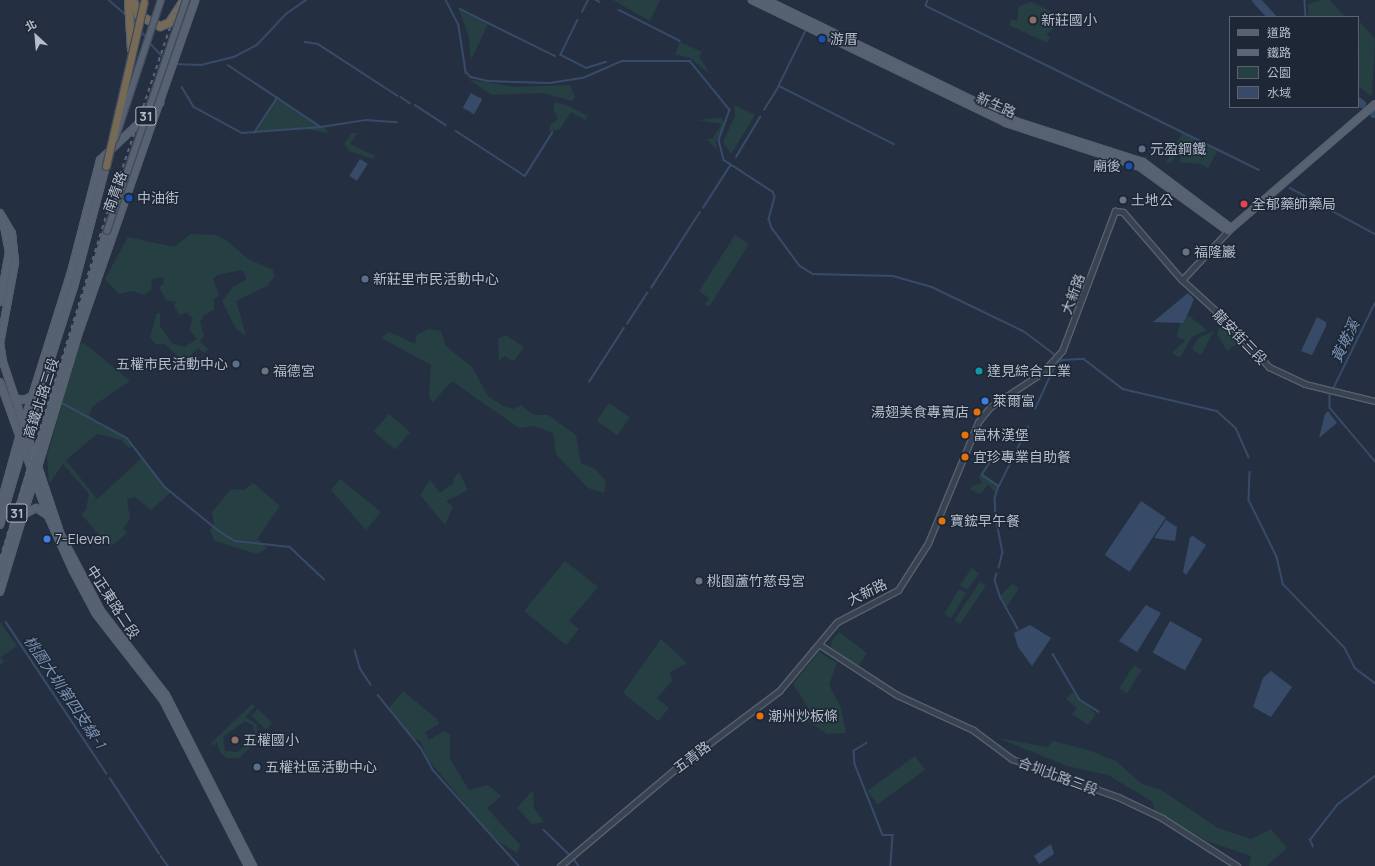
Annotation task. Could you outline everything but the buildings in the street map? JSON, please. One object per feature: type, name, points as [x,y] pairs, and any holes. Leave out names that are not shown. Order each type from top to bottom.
[{"type":"highway","points":[[128,0],[132,28],[129,71]]},
{"type":"highway","points":[[133,0],[136,11],[146,22],[163,26],[180,10],[184,0]]},
{"type":"highway","points":[[106,166],[145,1]]},
{"type":"main road","name":"南青路","points":[[74,287],[106,166],[161,0]]},
{"type":"main road","name":"南青路","points":[[107,232],[184,0]]},
{"type":"main road","name":"南青路","points":[[71,272],[100,160],[153,113],[161,102],[195,0]]},
{"type":"main road","name":"新生路","points":[[752,0],[1006,123],[1140,167],[1229,229]]},
{"type":"main road","name":"新生路","points":[[766,0],[1015,120],[1143,162],[1229,229]]},
{"type":"main road","points":[[1229,229],[1374,104]]},
{"type":"main road","name":"南青路","points":[[93,291],[153,113]]},
{"type":"main road","name":"中正東路二段","points":[[0,302],[8,252],[1,213]]},
{"type":"main road","name":"中正東路二段","points":[[1,213],[12,233],[15,263],[0,342],[14,398],[36,455],[59,528],[76,567],[118,636],[166,695],[253,866]]},
{"type":"main road","points":[[112,214],[116,223]]},
{"type":"main road","name":"高鐵北路三段","points":[[0,572],[32,466],[107,232]]},
{"type":"main road","name":"高鐵北路三段","points":[[0,506],[23,424],[71,272]]},
{"type":"main road","name":"高鐵北路三段","points":[[0,525],[27,433],[74,287]]},
{"type":"main road","name":"高鐵北路三段","points":[[0,592],[22,516],[40,468],[93,291]]},
{"type":"main road","name":"中正東路二段","points":[[0,382],[32,466],[48,516],[96,614],[163,700],[248,866]]},
{"type":"main road","points":[[14,398],[24,400],[32,396]]},
{"type":"main road","points":[[22,516],[36,508],[48,516]]},
{"type":"street","name":"大新路","points":[[820,645],[850,612],[898,590],[928,543],[981,418],[996,403],[1043,372],[1062,351],[1115,212],[1127,216],[1182,280]]},
{"type":"street","points":[[1182,280],[1229,229]]},
{"type":"street","name":"龍安街三段","points":[[1182,280],[1228,322],[1269,367],[1305,384],[1375,401]]},
{"type":"street","name":"五青路","points":[[560,866],[675,769],[779,691],[820,645]]},
{"type":"street","name":"合圳北路三段","points":[[820,645],[897,695],[973,730],[1012,759],[1118,797],[1162,818],[1237,866]]},
{"type":"green space","points":[[613,0],[660,0],[650,21]]},
{"type":"green space","points":[[1322,0],[1330,0],[1344,16],[1308,16],[1308,4]]},
{"type":"green space","points":[[1031,2],[1050,11],[1055,19],[1054,28],[1046,35],[1050,37],[1047,43],[1009,25],[1012,19],[1017,21],[1019,6]]},
{"type":"green space","points":[[459,10],[488,24],[471,60],[469,37]]},
{"type":"green space","points":[[1360,22],[1375,39],[1372,97],[1359,87]]},
{"type":"green space","points":[[680,42],[702,52],[699,57],[711,75],[690,58],[675,54]]},
{"type":"green space","points":[[468,79],[514,87],[570,85],[575,97],[572,101],[543,93],[492,95]]},
{"type":"green space","points":[[277,99],[325,128],[328,133],[305,129],[256,132]]},
{"type":"green space","points":[[555,102],[569,106],[588,116],[585,120],[571,112],[560,129],[550,132],[550,125],[558,119],[553,109]]},
{"type":"green space","points":[[734,105],[755,115],[731,154],[723,142],[735,116]]},
{"type":"green space","points":[[722,118],[724,125],[716,141],[717,150],[707,139],[712,139],[722,124],[698,120]]},
{"type":"green space","points":[[352,133],[357,133],[350,144],[375,156],[373,159],[349,151],[344,144]]},
{"type":"green space","points":[[1182,133],[1208,146],[1199,164],[1179,162],[1182,154],[1177,152],[1172,162],[1166,163]]},
{"type":"green space","points":[[1209,146],[1218,151],[1208,168],[1199,163]]},
{"type":"green space","points":[[191,234],[216,235],[226,240],[248,259],[273,270],[274,277],[267,286],[236,301],[246,336],[236,329],[222,301],[233,287],[246,280],[245,274],[242,270],[217,275],[213,279],[219,295],[214,299],[214,310],[204,315],[200,322],[204,336],[200,342],[208,349],[205,353],[198,348],[184,362],[165,344],[155,344],[150,337],[157,313],[160,313],[160,326],[172,343],[184,347],[197,339],[189,329],[193,319],[187,312],[180,315],[174,307],[176,302],[166,300],[159,287],[164,283],[163,277],[152,279],[151,290],[144,295],[133,291],[119,294],[105,279],[128,237],[174,247]]},
{"type":"green space","points":[[735,235],[749,244],[709,307],[705,304],[709,298],[699,291]]},
{"type":"green space","points":[[1188,315],[1207,330],[1192,337],[1180,357],[1172,353],[1186,340],[1177,337],[1180,323],[1185,323]]},
{"type":"green space","points":[[1226,325],[1240,342],[1227,351],[1217,334],[1219,328]]},
{"type":"green space","points":[[428,329],[441,331],[446,346],[472,367],[488,396],[503,406],[513,409],[521,405],[534,415],[548,415],[576,435],[581,463],[595,469],[606,481],[604,493],[588,488],[556,454],[553,433],[534,426],[519,428],[452,381],[432,403],[429,395],[431,365],[381,338],[389,332],[415,344],[417,335]]},
{"type":"green space","points":[[1214,331],[1201,355],[1192,349],[1198,338]]},
{"type":"green space","points":[[506,335],[524,347],[514,361],[504,356],[499,362],[498,339]]},
{"type":"green space","points":[[84,343],[130,381],[93,406],[89,414],[94,420],[62,402],[78,345]]},
{"type":"green space","points":[[609,403],[630,417],[617,435],[597,421]]},
{"type":"green space","points":[[62,404],[126,438],[134,446],[129,448],[121,440],[97,434],[66,460],[97,499],[86,509],[89,494],[63,464],[49,484],[47,455]]},
{"type":"green space","points":[[389,414],[410,432],[395,450],[374,431]]},
{"type":"green space","points":[[143,457],[170,493],[151,510],[135,497],[127,499],[130,519],[123,528],[127,533],[110,547],[81,514]]},
{"type":"green space","points":[[459,472],[468,490],[446,501],[453,507],[445,525],[420,495],[430,480],[440,493],[454,483],[453,479]]},
{"type":"green space","points":[[981,472],[998,486],[996,494],[988,484],[981,494],[970,490],[973,485],[982,483],[979,477]]},
{"type":"green space","points":[[340,479],[381,512],[366,530],[331,490]]},
{"type":"green space","points":[[253,483],[280,506],[257,539],[267,548],[257,554],[215,541],[210,531],[214,523],[212,512],[231,489],[244,490]]},
{"type":"green space","points":[[565,561],[598,587],[569,621],[579,629],[566,645],[524,611]]},
{"type":"green space","points":[[972,568],[979,573],[967,590],[960,585]]},
{"type":"green space","points":[[980,582],[986,586],[960,624],[954,620]]},
{"type":"green space","points":[[1012,584],[1019,588],[1006,608],[1001,595]]},
{"type":"green space","points":[[959,589],[966,593],[951,618],[944,614]]},
{"type":"green space","points":[[0,622],[17,646],[1,657],[4,662],[0,665]]},
{"type":"green space","points":[[839,632],[867,653],[858,667],[831,648],[832,640]]},
{"type":"green space","points":[[661,639],[687,663],[670,672],[672,681],[657,698],[669,708],[658,721],[623,693]]},
{"type":"green space","points":[[819,652],[837,663],[829,685],[841,708],[846,733],[827,734],[800,716],[809,709],[793,684]]},
{"type":"green space","points":[[1134,665],[1142,670],[1127,694],[1119,689]]},
{"type":"green space","points":[[403,691],[437,719],[439,724],[425,732],[429,740],[444,731],[450,734],[450,759],[469,790],[488,785],[501,796],[487,808],[520,845],[517,853],[493,838],[427,758],[421,742],[411,737],[389,708]]},
{"type":"green space","points":[[1072,692],[1096,714],[1088,725],[1072,714],[1077,708],[1066,699]]},
{"type":"green space","points":[[252,704],[255,707],[245,717],[257,725],[257,741],[239,758],[227,758],[221,754],[217,742],[213,746],[211,743]],"holes":[[[245,721],[253,725],[255,736],[238,752],[225,751],[223,737]]]},
{"type":"green space","points":[[258,709],[272,723],[266,730],[252,715]]},
{"type":"green space","points":[[998,738],[1047,747],[1053,741],[1088,750],[1116,761],[1142,784],[1161,790],[1218,828],[1251,839],[1271,829],[1287,848],[1267,866],[1249,866],[1251,856],[1207,841],[1154,811],[1153,802],[1108,775],[1067,766]]},
{"type":"green space","points":[[915,756],[925,770],[877,804],[867,791]]},
{"type":"green space","points":[[533,790],[534,808],[544,822],[532,824],[517,808]]},
{"type":"water","points":[[471,93],[482,99],[474,114],[463,108]]},
{"type":"water","points":[[360,159],[368,164],[357,181],[349,176]]},
{"type":"water","points":[[1188,293],[1194,299],[1184,323],[1153,322]]},
{"type":"water","points":[[1317,317],[1326,322],[1326,326],[1312,355],[1301,351]]},
{"type":"water","points":[[1328,411],[1337,423],[1319,438],[1325,414]]},
{"type":"water","points":[[1141,501],[1166,518],[1130,572],[1105,555]]},
{"type":"water","points":[[1166,520],[1177,527],[1175,541],[1154,538]]},
{"type":"water","points":[[1193,536],[1206,545],[1186,575],[1183,572],[1190,537]]},
{"type":"water","points":[[1146,605],[1161,613],[1137,652],[1119,641]]},
{"type":"water","points":[[1170,621],[1202,639],[1185,670],[1153,652]]},
{"type":"water","points":[[1030,625],[1051,638],[1032,666],[1018,647],[1014,633]]},
{"type":"water","points":[[1271,671],[1292,687],[1271,717],[1253,707],[1263,678]]},
{"type":"water","points":[[1051,844],[1054,854],[1039,864],[1034,856]]},
{"type":"waterway","points":[[109,0],[126,15]]},
{"type":"waterway","points":[[174,64],[201,65],[236,56],[257,45],[286,14],[306,0]]},
{"type":"waterway","points":[[446,0],[459,26],[466,72],[471,77],[488,81],[550,83],[583,78],[622,61],[690,61],[730,110],[719,140],[724,160],[773,192],[775,197],[769,219],[772,228],[800,266],[813,274],[893,276],[932,287],[1025,332],[1062,360],[1084,359],[1123,389],[1217,411],[1236,428],[1249,457]]},
{"type":"waterway","points":[[582,12],[588,0]]},
{"type":"waterway","points":[[596,0],[600,2]]},
{"type":"waterway","points":[[928,0],[926,6],[1259,170]]},
{"type":"waterway","points":[[1256,0],[1271,16]]},
{"type":"waterway","points":[[1305,0],[1306,16]]},
{"type":"waterway","points":[[460,9],[555,56]]},
{"type":"waterway","points":[[619,10],[680,41]]},
{"type":"waterway","points":[[578,20],[561,55],[586,68],[606,62]]},
{"type":"waterway","points":[[141,31],[146,37]]},
{"type":"waterway","points":[[806,31],[779,86],[894,144]]},
{"type":"waterway","points":[[149,42],[164,58]]},
{"type":"waterway","points":[[305,42],[318,44],[398,96]]},
{"type":"waterway","points":[[228,65],[321,127],[366,120],[397,122]]},
{"type":"waterway","points":[[764,110],[779,86]]},
{"type":"waterway","points":[[182,87],[194,107],[242,133],[321,127]]},
{"type":"waterway","points":[[401,97],[410,103]]},
{"type":"waterway","points":[[254,133],[277,98]]},
{"type":"waterway","points":[[415,105],[446,125]]},
{"type":"waterway","points":[[736,157],[760,117]]},
{"type":"waterway","points":[[456,131],[525,176],[552,133]]},
{"type":"waterway","points":[[703,208],[730,166]]},
{"type":"waterway","points":[[1290,188],[1305,196]]},
{"type":"waterway","points":[[1308,198],[1375,234]]},
{"type":"waterway","points":[[651,288],[700,212]]},
{"type":"waterway","points":[[627,324],[647,293]]},
{"type":"waterway","name":"黃墘溪","points":[[1334,387],[1375,303]]},
{"type":"waterway","points":[[589,382],[624,328]]},
{"type":"waterway","points":[[1035,409],[1053,370],[1062,360]]},
{"type":"waterway","name":"黃墘溪","points":[[1330,395],[1330,408],[1375,461]]},
{"type":"waterway","points":[[62,403],[127,438],[165,487],[219,531],[235,541],[290,547],[324,579]]},
{"type":"waterway","points":[[999,486],[1028,427]]},
{"type":"waterway","points":[[997,452],[982,475],[999,486],[995,498],[996,517],[1003,552],[999,568]]},
{"type":"waterway","points":[[1250,472],[1249,500],[1277,557],[1283,584],[1345,648],[1355,668],[1375,683]]},
{"type":"waterway","points":[[997,574],[995,580],[1001,598],[1018,629]]},
{"type":"waterway","name":"桃園大圳第四支線-1","points":[[6,622],[107,774]]},
{"type":"waterway","points":[[355,650],[360,668],[371,685]]},
{"type":"waterway","points":[[1053,654],[1080,700],[1099,712]]},
{"type":"waterway","points":[[378,695],[421,748],[433,770],[519,866]]},
{"type":"waterway","points":[[867,743],[854,751],[855,764],[883,835],[893,835],[891,866]]},
{"type":"waterway","points":[[1313,847],[1310,840],[1338,804],[1375,776]]},
{"type":"waterway","name":"桃園大圳第四支線-1","points":[[110,778],[159,853]]},
{"type":"waterway","points":[[544,830],[570,855]]},
{"type":"waterway","name":"桃園大圳第四支線-1","points":[[161,856],[168,866]]},
{"type":"waterway","points":[[573,858],[579,866]]},
{"type":"railway","points":[[0,558],[107,213],[179,0]]},
{"type":"place","name":"新莊國小","points":[[1033,20]]},
{"type":"place","name":"游厝","points":[[822,39]]},
{"type":"place","name":"元盈鋼鐵","points":[[1142,149]]},
{"type":"place","name":"廟後","points":[[1129,166]]},
{"type":"place","name":"中油街","points":[[129,198]]},
{"type":"place","name":"土地公","points":[[1123,200]]},
{"type":"place","name":"全郁藥師藥局","points":[[1244,204]]},
{"type":"place","name":"福隆巖","points":[[1186,252]]},
{"type":"place","name":"新莊里市民活動中心","points":[[365,279]]},
{"type":"place","name":"五權市民活動中心","points":[[236,364]]},
{"type":"place","name":"福德宮","points":[[265,371]]},
{"type":"place","name":"達見綜合工業","points":[[979,371]]},
{"type":"place","name":"萊爾富","points":[[985,401]]},
{"type":"place","name":"湯翅美食專賣店","points":[[977,412]]},
{"type":"place","name":"富林漢堡","points":[[965,435]]},
{"type":"place","name":"宜珍專業自助餐","points":[[965,457]]},
{"type":"place","name":"寶鋐早午餐","points":[[942,521]]},
{"type":"place","name":"7-Eleven","points":[[47,539]]},
{"type":"place","name":"桃園蘆竹慈母宮","points":[[699,581]]},
{"type":"place","name":"潮州炒板條","points":[[760,716]]},
{"type":"place","name":"五權國小","points":[[235,740]]},
{"type":"place","name":"五權社區活動中心","points":[[257,767]]}]
